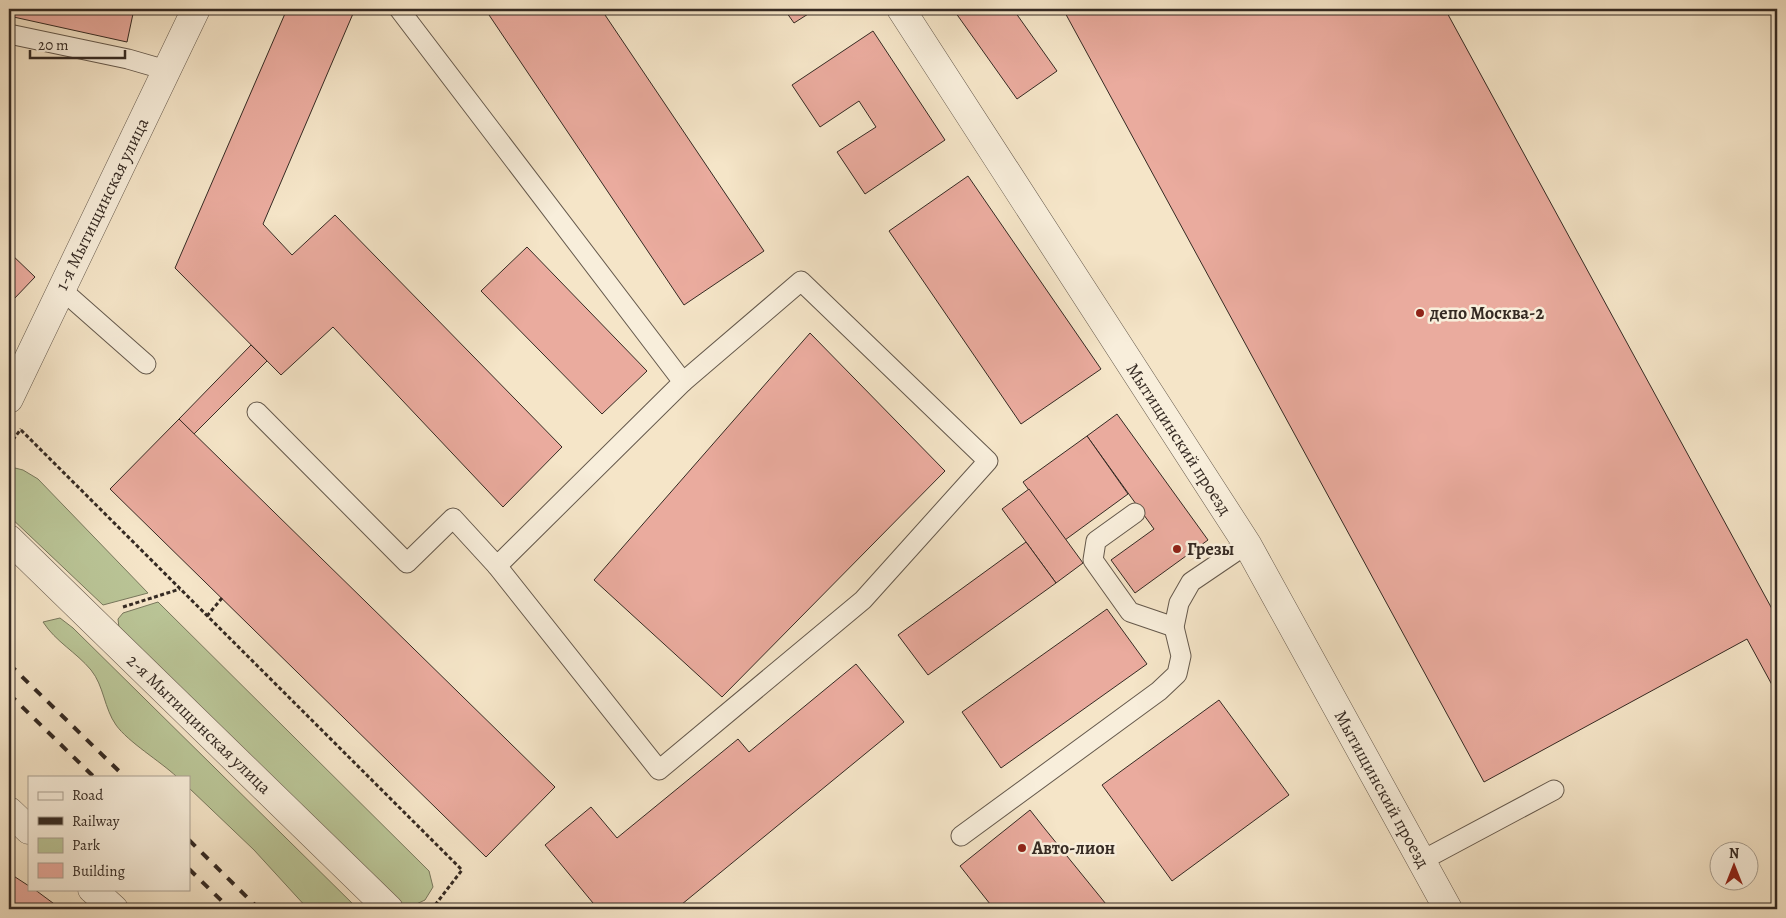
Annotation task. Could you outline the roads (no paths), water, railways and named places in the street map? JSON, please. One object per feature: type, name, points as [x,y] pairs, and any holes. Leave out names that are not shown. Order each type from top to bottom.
[{"type":"street","name":"1-я Мытищинская улица","points":[[9,399],[196,9]]},
{"type":"street","name":"Мытищинский проезд","points":[[901,9],[1247,544],[1448,909]]},
{"type":"street","name":"2-я Мытищинская улица","points":[[9,539],[389,909]]},
{"type":"street","points":[[9,811],[28,829]]},
{"type":"street","points":[[93,890],[114,909]]},
{"type":"lane","points":[[399,9],[683,382]]},
{"type":"lane","points":[[9,34],[128,59],[166,70]]},
{"type":"lane","points":[[257,412],[407,564],[453,518],[497,566],[659,770],[863,600],[988,461],[801,281],[683,382],[497,566]]},
{"type":"lane","points":[[61,289],[146,364]]},
{"type":"lane","points":[[1135,512],[1096,541],[1093,560],[1130,612],[1174,627]]},
{"type":"lane","points":[[961,836],[1159,691],[1177,674],[1181,656],[1174,627],[1179,603],[1191,582],[1247,544]]},
{"type":"lane","points":[[1421,861],[1554,790]]},
{"type":"railway","points":[[9,664],[124,776]]},
{"type":"railway","points":[[9,694],[93,776]]},
{"type":"railway","points":[[190,841],[259,909]]},
{"type":"railway","points":[[190,870],[230,909]]},
{"type":"place","name":"депо Москва-2","points":[[1420,313]]},
{"type":"place","name":"Грезы","points":[[1177,549]]},
{"type":"place","name":"Авто-лион","points":[[1022,848]]}]
